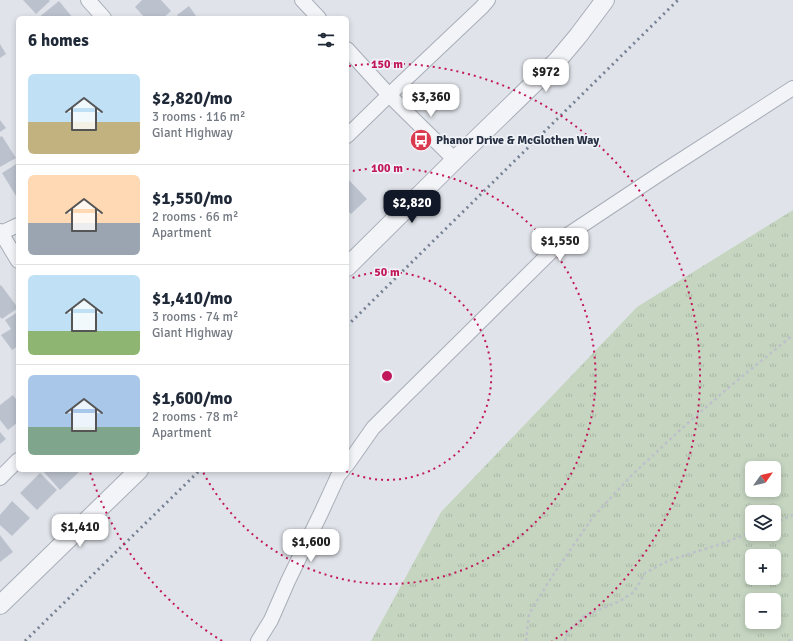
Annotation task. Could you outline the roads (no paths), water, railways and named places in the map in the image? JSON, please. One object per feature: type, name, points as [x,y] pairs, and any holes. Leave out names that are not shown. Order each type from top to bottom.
[{"type":"street","points":[[88,0],[102,16]]},
{"type":"street","points":[[302,0],[317,16]]},
{"type":"street","points":[[349,134],[488,0]]},
{"type":"street","points":[[349,265],[557,61],[605,0]]},
{"type":"street","points":[[349,51],[389,95],[456,160]]},
{"type":"street","points":[[349,462],[374,428],[569,234],[793,88]]},
{"type":"street","points":[[16,226],[1,232],[16,257]]},
{"type":"street","points":[[0,478],[16,462]]},
{"type":"street","points":[[0,605],[137,472]]},
{"type":"street","points":[[258,641],[271,620],[288,581],[338,476],[341,472]]},
{"type":"railway","points":[[349,324],[678,0]]},
{"type":"railway","points":[[25,641],[198,472]]},
{"type":"place","name":"Phanor Drive & McGlothen Way","points":[[421,140]]}]
